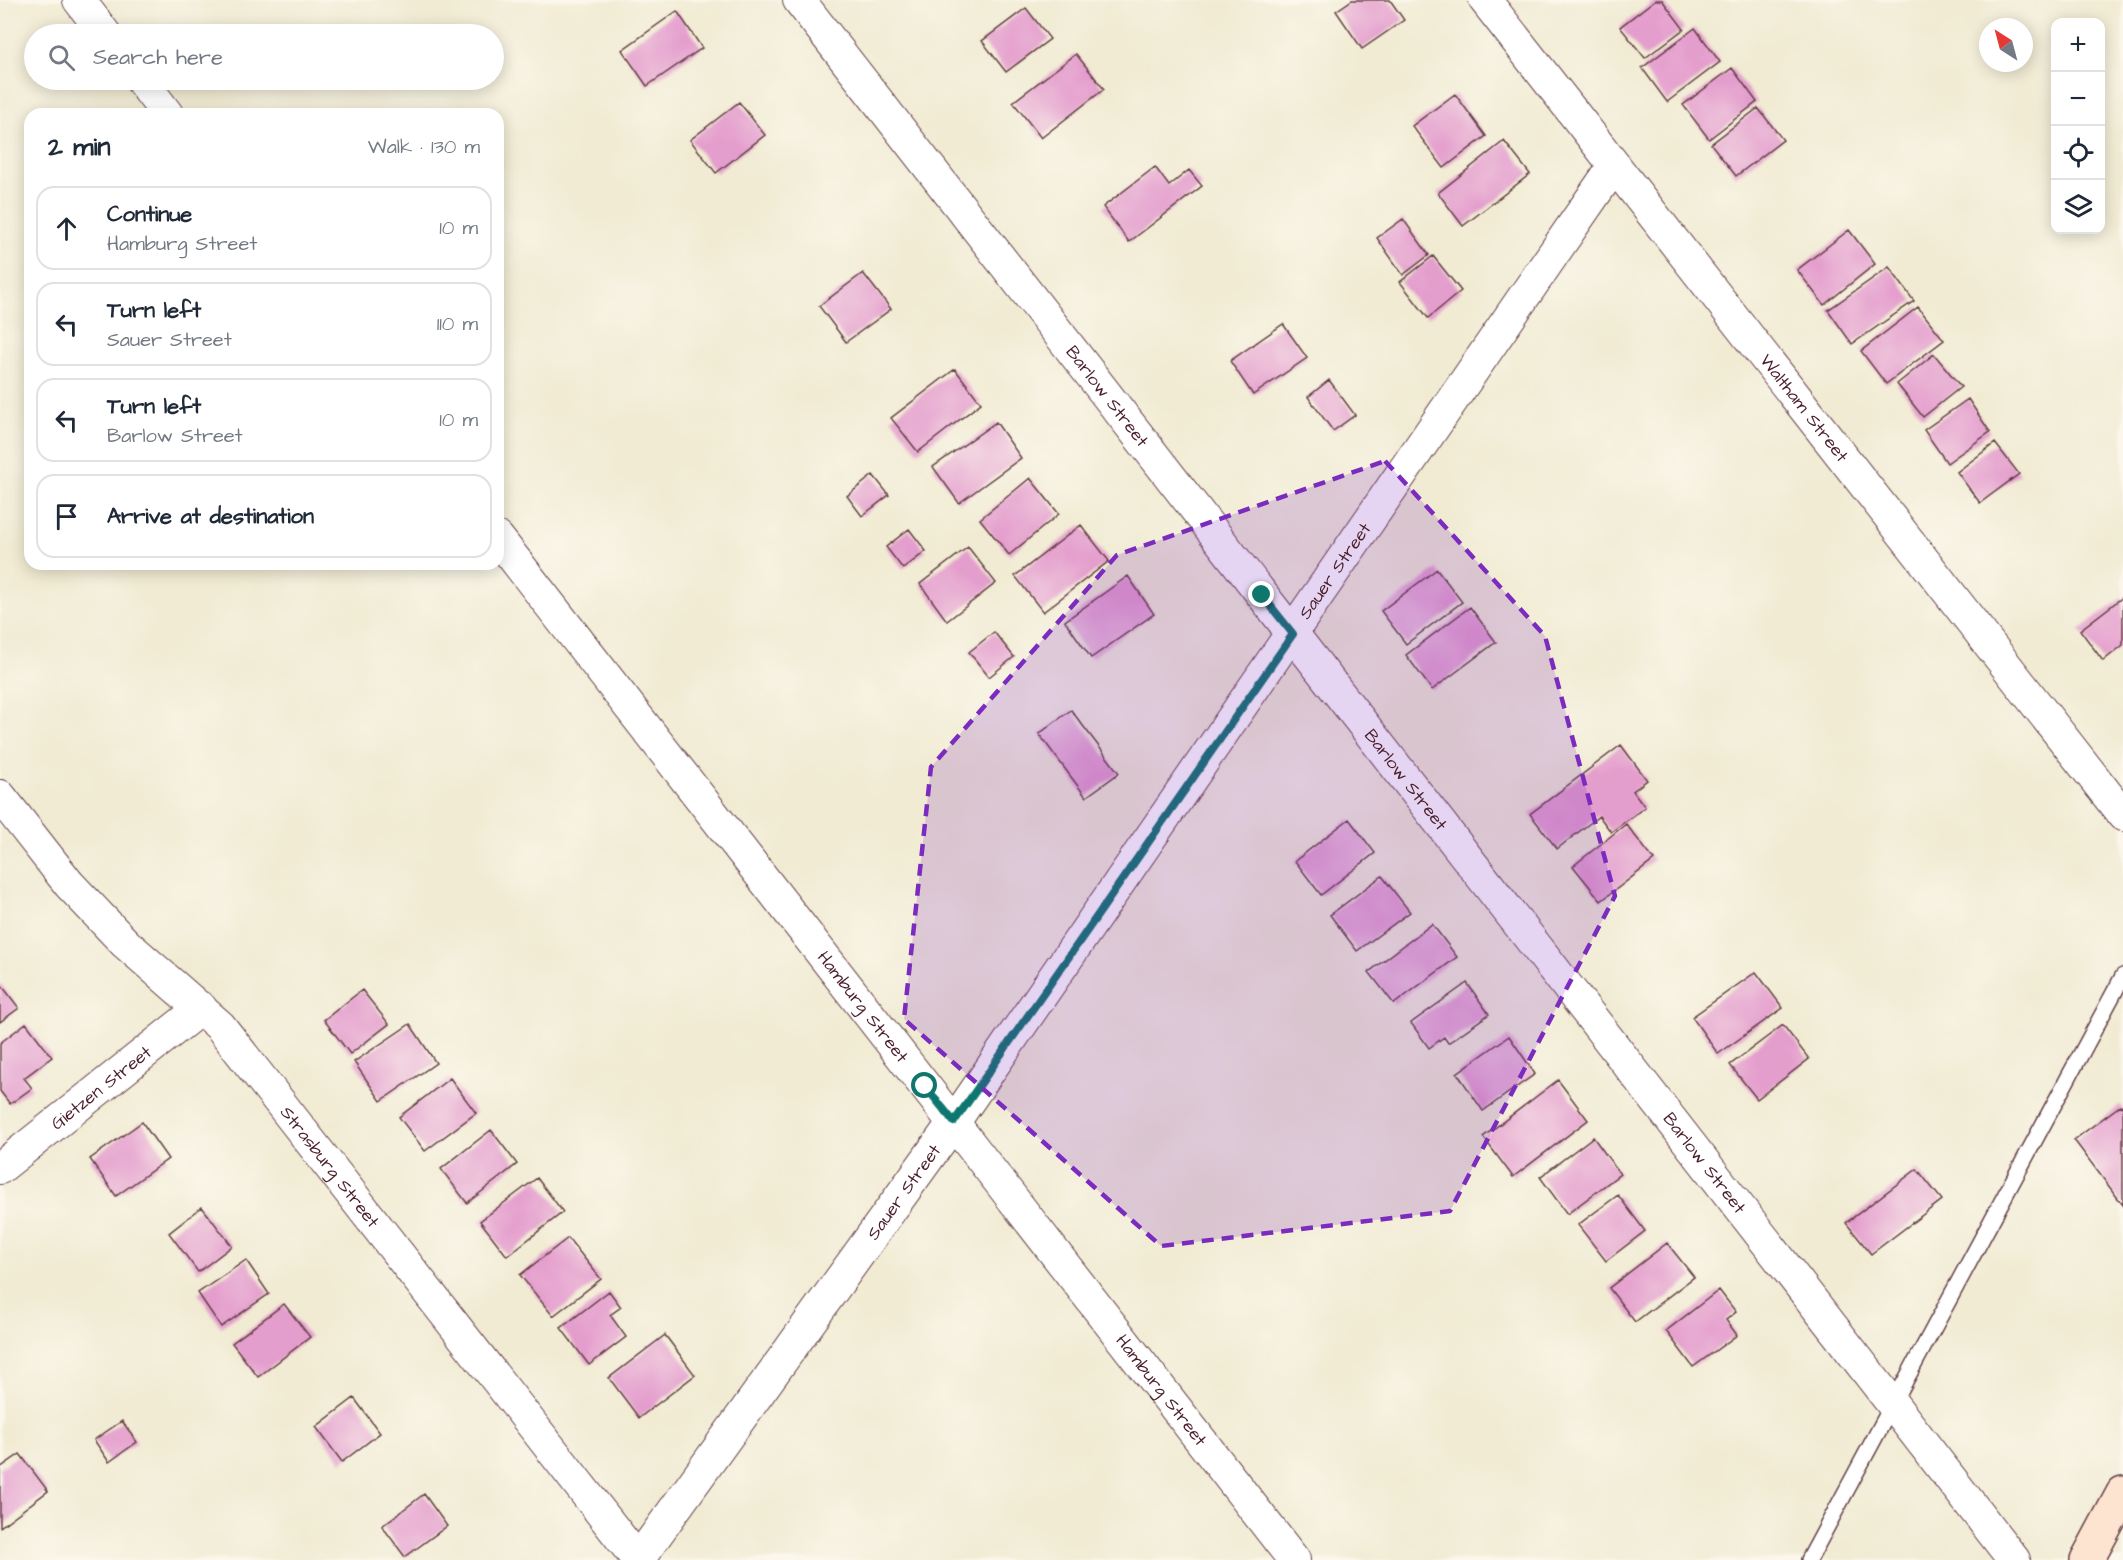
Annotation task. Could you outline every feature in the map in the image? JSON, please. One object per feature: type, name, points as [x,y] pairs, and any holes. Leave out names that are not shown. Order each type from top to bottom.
[{"type":"street","points":[[79,0],[97,24]]},
{"type":"street","name":"Barlow Street","points":[[799,0],[2014,1560]]},
{"type":"street","name":"Waltham Street","points":[[1485,0],[2123,815]]},
{"type":"street","points":[[149,90],[162,108]]},
{"type":"street","name":"Sauer Street","points":[[638,1560],[954,1122],[1614,166]]},
{"type":"street","name":"Hamburg Street","points":[[504,546],[1294,1560]]},
{"type":"street","name":"Strasburg Street","points":[[0,796],[69,884],[125,944],[220,1026],[638,1560]]},
{"type":"street","name":"Gietzen Street","points":[[0,1168],[201,1008]]},
{"type":"street","points":[[2087,1560],[2113,1532],[2123,1493]]},
{"type":"lane","points":[[1809,1560],[2123,976]]},
{"type":"highlighted area","points":[[1385,461],[1545,636],[1615,896],[1450,1211],[1161,1246],[904,1019],[931,767],[1117,555]]},
{"type":"building","points":[[1352,0],[1390,0],[1404,20],[1362,49],[1336,11]]},
{"type":"building","points":[[1655,0],[1662,0],[1684,29],[1645,58],[1620,27]]},
{"type":"building","points":[[1026,8],[1050,39],[1006,72],[982,41]]},
{"type":"building","points":[[677,11],[702,48],[647,86],[622,50]]},
{"type":"building","points":[[1695,28],[1720,62],[1667,102],[1642,68]]},
{"type":"building","points":[[1076,54],[1104,89],[1041,138],[1013,102]]},
{"type":"building","points":[[1732,68],[1757,102],[1709,139],[1683,105]]},
{"type":"building","points":[[1455,94],[1486,136],[1444,168],[1412,126]]},
{"type":"building","points":[[739,102],[765,135],[716,173],[690,140]]},
{"type":"building","points":[[1758,108],[1783,140],[1736,176],[1711,144]]},
{"type":"building","points":[[1504,141],[1530,174],[1463,226],[1438,193]]},
{"type":"building","points":[[1155,167],[1169,186],[1189,170],[1202,186],[1129,242],[1103,207]]},
{"type":"building","points":[[1403,219],[1429,255],[1403,275],[1377,238]]},
{"type":"building","points":[[1849,230],[1875,264],[1824,305],[1797,270]]},
{"type":"building","points":[[1433,256],[1461,291],[1428,318],[1400,282]]},
{"type":"building","points":[[1889,267],[1914,301],[1852,344],[1828,310]]},
{"type":"building","points":[[863,273],[891,309],[846,342],[819,306]]},
{"type":"building","points":[[1918,307],[1944,340],[1886,384],[1861,351]]},
{"type":"building","points":[[1283,324],[1307,358],[1253,395],[1230,361]]},
{"type":"building","points":[[1934,354],[1961,387],[1923,417],[1897,384]]},
{"type":"building","points":[[955,369],[981,403],[918,452],[891,418]]},
{"type":"building","points":[[1329,380],[1355,415],[1333,431],[1308,397]]},
{"type":"building","points":[[1968,399],[1990,432],[1947,463],[1924,430]]},
{"type":"building","points":[[996,422],[1021,458],[959,503],[933,467]]},
{"type":"building","points":[[1995,443],[2019,474],[1980,503],[1957,472]]},
{"type":"building","points":[[873,475],[889,495],[862,516],[847,496]]},
{"type":"building","points":[[1030,478],[1059,514],[1009,555],[980,519]]},
{"type":"building","points":[[1081,525],[1109,561],[1043,612],[1015,576]]},
{"type":"building","points":[[909,529],[926,551],[903,569],[886,547]]},
{"type":"building","points":[[968,547],[996,583],[947,621],[920,584]]},
{"type":"building","points":[[1437,569],[1462,602],[1406,644],[1381,611]]},
{"type":"building","points":[[1128,576],[1154,614],[1091,658],[1065,621]]},
{"type":"building","points":[[2123,597],[2123,645],[2103,661],[2080,630]]},
{"type":"building","points":[[1470,607],[1496,642],[1432,690],[1406,655]]},
{"type":"building","points":[[994,632],[1014,657],[989,677],[969,652]]},
{"type":"building","points":[[1071,710],[1119,773],[1086,797],[1039,734]]},
{"type":"building","points":[[1621,745],[1647,780],[1633,791],[1645,807],[1611,832],[1599,816],[1557,849],[1530,814]]},
{"type":"building","points":[[1349,819],[1375,853],[1321,895],[1295,861]]},
{"type":"building","points":[[1626,824],[1654,860],[1601,901],[1573,866]]},
{"type":"building","points":[[1382,876],[1410,912],[1357,951],[1330,915]]},
{"type":"building","points":[[1432,924],[1457,957],[1394,1004],[1369,972]]},
{"type":"building","points":[[1756,972],[1783,1008],[1718,1054],[1692,1017]]},
{"type":"building","points":[[0,983],[19,1008],[0,1022]]},
{"type":"building","points":[[1467,983],[1489,1014],[1448,1043],[1444,1037],[1429,1048],[1411,1023]]},
{"type":"building","points":[[362,990],[389,1024],[350,1054],[324,1020]]},
{"type":"building","points":[[26,1023],[52,1057],[24,1078],[32,1088],[10,1104],[0,1091],[0,1043]]},
{"type":"building","points":[[410,1024],[436,1063],[381,1101],[354,1062]]},
{"type":"building","points":[[1783,1025],[1809,1059],[1757,1099],[1730,1065]]},
{"type":"building","points":[[1509,1036],[1535,1074],[1483,1111],[1457,1073]]},
{"type":"building","points":[[450,1078],[476,1113],[425,1151],[399,1117]]},
{"type":"building","points":[[1558,1080],[1588,1120],[1513,1177],[1483,1137]]},
{"type":"building","points":[[2121,1105],[2123,1108],[2123,1205],[2074,1140]]},
{"type":"building","points":[[142,1122],[168,1159],[116,1196],[90,1159]]},
{"type":"building","points":[[491,1130],[517,1164],[467,1203],[441,1169]]},
{"type":"building","points":[[1593,1137],[1620,1174],[1567,1214],[1540,1177]]},
{"type":"building","points":[[1917,1169],[1942,1200],[1871,1254],[1846,1223]]},
{"type":"building","points":[[537,1178],[563,1212],[507,1256],[480,1221]]},
{"type":"building","points":[[1618,1195],[1645,1231],[1606,1261],[1578,1225]]},
{"type":"building","points":[[202,1207],[232,1246],[198,1272],[169,1233]]},
{"type":"building","points":[[568,1238],[601,1279],[553,1316],[520,1275]]},
{"type":"building","points":[[1667,1243],[1694,1277],[1635,1322],[1609,1288]]},
{"type":"building","points":[[246,1260],[269,1294],[221,1327],[198,1293]]},
{"type":"building","points":[[1719,1290],[1736,1312],[1726,1320],[1737,1335],[1693,1367],[1666,1331]]},
{"type":"building","points":[[609,1291],[621,1307],[610,1315],[626,1337],[589,1365],[561,1328]]},
{"type":"building","points":[[284,1304],[310,1337],[258,1377],[232,1343]]},
{"type":"building","points":[[665,1335],[695,1375],[639,1418],[609,1378]]},
{"type":"building","points":[[354,1398],[380,1433],[342,1462],[316,1427]]},
{"type":"building","points":[[122,1421],[137,1442],[109,1462],[94,1440]]},
{"type":"building","points":[[20,1454],[48,1491],[0,1527],[0,1468]]},
{"type":"building","points":[[424,1494],[447,1526],[405,1557],[382,1526]]},
{"type":"route","points":[[925,1086],[954,1122],[1293,634],[1262,595]]}]
